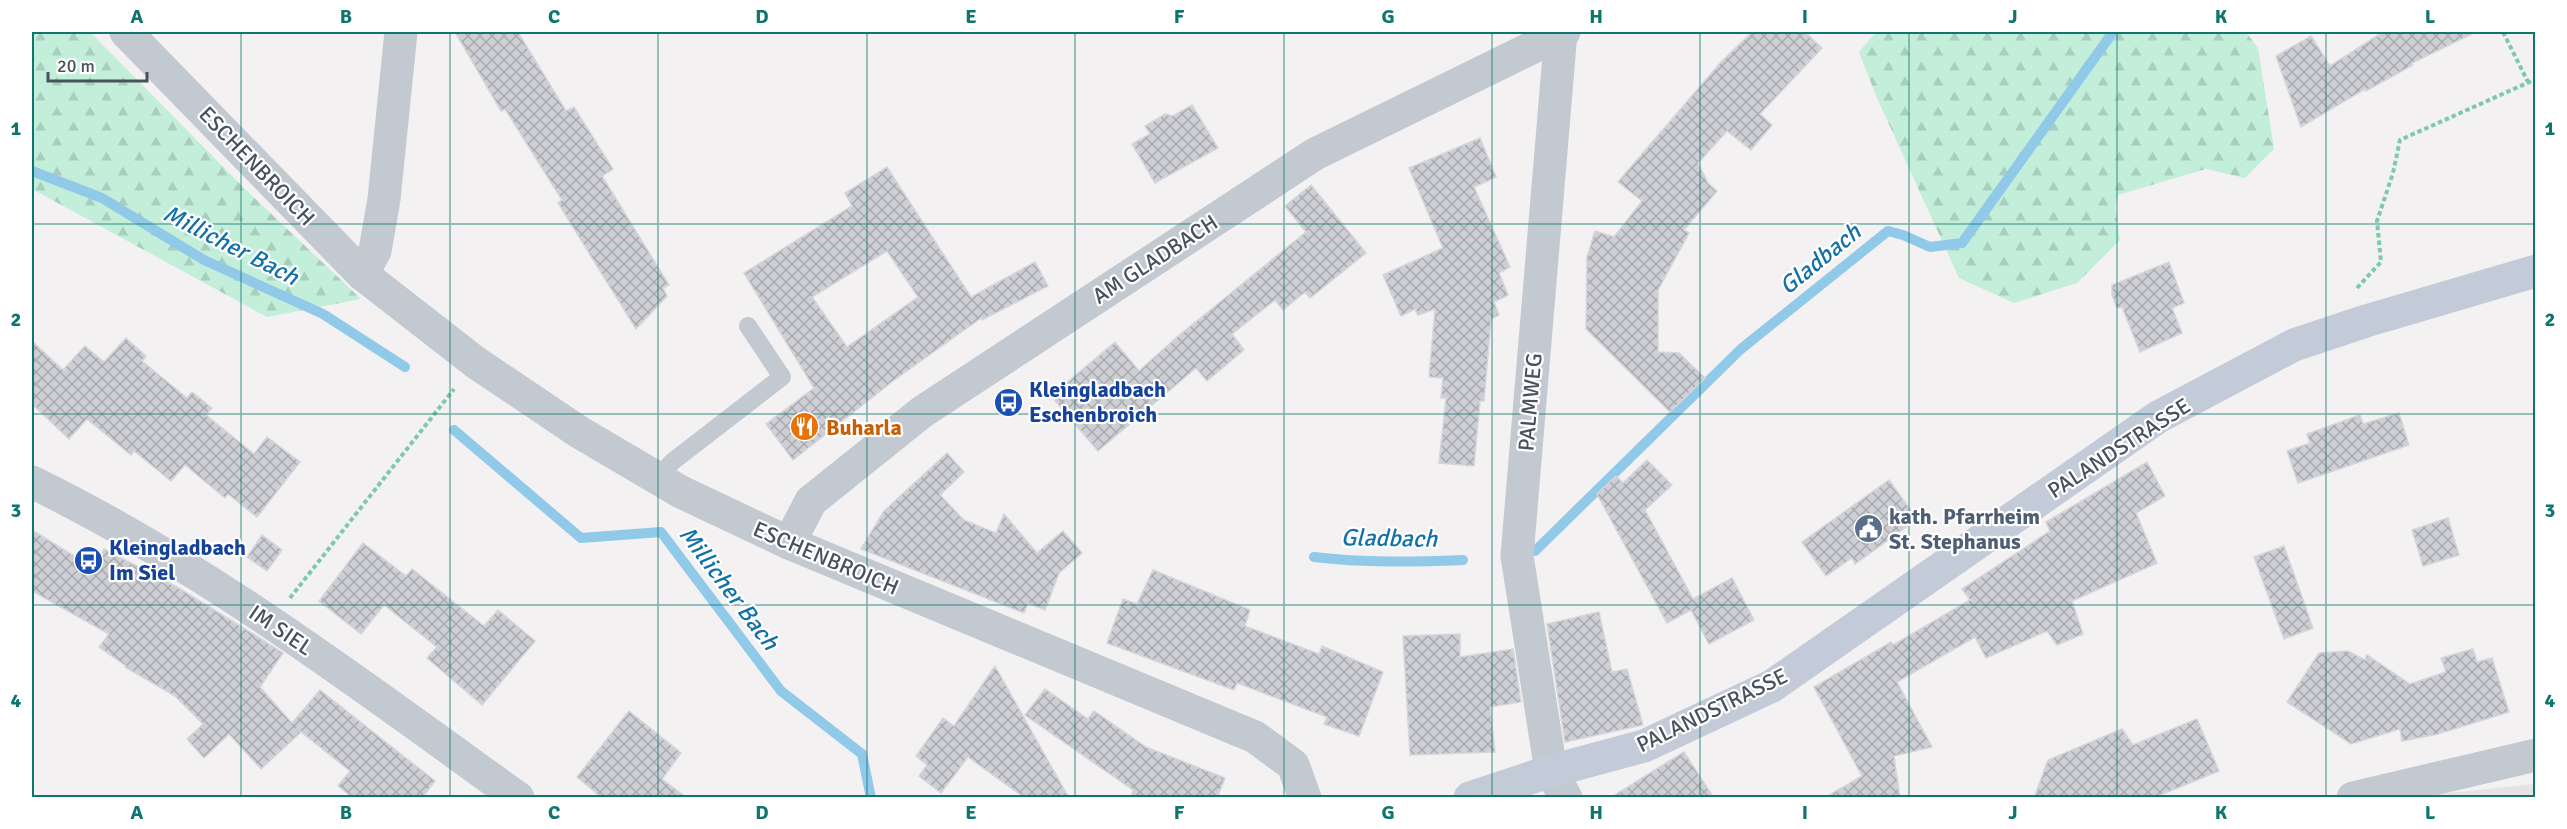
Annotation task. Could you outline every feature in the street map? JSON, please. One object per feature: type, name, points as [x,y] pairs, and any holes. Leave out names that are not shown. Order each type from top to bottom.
[{"type":"main road","name":"PALANDSTRASSE","points":[[1470,798],[1559,784],[1772,686],[2158,417],[2294,345],[2366,321],[2535,271]]},
{"type":"street","name":"ESCHENBROICH","points":[[126,32],[362,274],[475,362],[579,432],[681,492],[789,543],[1255,737],[1293,765],[1305,798]]},
{"type":"street","points":[[362,274],[375,251],[384,199],[401,32]]},
{"type":"street","name":"AM GLADBACH","points":[[789,543],[811,501],[922,412],[1315,154],[1562,32]]},
{"type":"street","name":"PALMWEG","points":[[1559,784],[1517,556],[1562,32]]},
{"type":"street","name":"IM SIEL","points":[[32,482],[109,522],[271,622],[518,798]]},
{"type":"street","points":[[2353,798],[2535,755]]},
{"type":"lane","points":[[657,478],[672,462],[782,377],[748,326]]},
{"type":"path","points":[[2503,32],[2528,82]]},
{"type":"path","points":[[2352,294],[2381,262],[2377,220],[2393,173],[2400,140],[2535,79]]},
{"type":"path","points":[[271,622],[475,362]]},
{"type":"shaded area","points":[[2535,784],[2535,797],[2415,798],[2429,795]]},
{"type":"green space","points":[[32,32],[90,32],[244,188],[361,299],[267,317],[32,189]]},
{"type":"green space","points":[[1876,32],[2246,32],[2258,48],[2274,149],[2245,178],[2206,169],[2118,195],[2115,206],[2120,240],[2077,283],[2014,303],[1959,278],[1877,98],[1859,52]]},
{"type":"building","points":[[455,32],[518,32],[566,111],[574,107],[613,169],[602,176],[669,285],[663,288],[667,296],[636,329],[558,203],[562,200],[505,109],[501,111]]},
{"type":"building","points":[[1752,32],[1805,32],[1822,48],[1760,114],[1772,125],[1751,150],[1727,131],[1698,163],[1708,183],[1717,191],[1684,230],[1689,233],[1658,290],[1658,352],[1679,353],[1705,378],[1670,412],[1586,329],[1587,257],[1595,231],[1614,237],[1642,201],[1618,182],[1721,62]]},
{"type":"building","points":[[2383,32],[2476,32],[2412,63],[2413,65],[2366,91],[2365,89],[2301,127],[2276,56],[2311,36],[2330,66]]},
{"type":"building","points":[[1192,105],[1218,148],[1155,183],[1132,144],[1150,134],[1145,126],[1165,114],[1173,116]]},
{"type":"building","points":[[1480,138],[1496,177],[1474,187],[1510,267],[1499,273],[1508,295],[1494,302],[1499,315],[1491,319],[1484,401],[1480,401],[1474,466],[1439,463],[1446,398],[1441,398],[1443,378],[1429,377],[1435,309],[1418,315],[1415,309],[1401,316],[1383,275],[1443,248],[1409,168]]},
{"type":"building","points":[[887,167],[971,297],[1035,262],[1048,286],[982,320],[981,318],[893,381],[793,460],[766,424],[814,388],[744,273],[852,206],[845,193]],"holes":[[[887,251],[918,297],[847,347],[812,297]]]},
{"type":"building","points":[[1311,185],[1366,253],[1310,298],[1305,292],[1283,310],[1275,300],[1232,334],[1244,350],[1207,381],[1196,368],[1098,451],[1051,396],[1115,342],[1139,371],[1177,337],[1306,232],[1285,206]]},
{"type":"building","points":[[2169,262],[2184,303],[2172,308],[2182,333],[2140,352],[2122,307],[2117,308],[2112,295],[2112,285]]},
{"type":"building","points":[[126,338],[146,356],[142,361],[187,398],[192,392],[212,408],[206,415],[254,454],[267,437],[300,462],[257,517],[228,494],[225,498],[185,465],[171,481],[134,451],[131,455],[87,419],[69,439],[32,404],[32,341],[63,370],[85,346],[104,362]]},
{"type":"building","points":[[2399,413],[2409,445],[2298,483],[2287,451],[2310,443],[2307,434],[2360,415],[2363,424]]},
{"type":"building","points":[[947,453],[964,472],[940,495],[964,520],[996,533],[1004,514],[1037,553],[1063,531],[1082,553],[1059,573],[1045,610],[1028,603],[1024,613],[861,549],[884,511]]},
{"type":"building","points":[[1647,460],[1672,485],[1645,510],[1693,599],[1732,578],[1754,620],[1709,644],[1691,610],[1667,623],[1597,494],[1616,476],[1623,483]]},
{"type":"building","points":[[2147,462],[2165,496],[2136,513],[2157,563],[2072,601],[2083,634],[2057,645],[2047,631],[1986,658],[1975,637],[1897,682],[1932,747],[1894,756],[1900,798],[1824,798],[1862,776],[1814,687],[1970,600],[1962,589],[2050,531],[2046,522]]},
{"type":"building","name":"kath. Pfarrheim St. Stephanus","points":[[1889,480],[1917,519],[1855,564],[1852,558],[1826,576],[1802,542]]},
{"type":"building","points":[[2448,518],[2459,555],[2423,566],[2412,530]]},
{"type":"building","points":[[32,530],[95,569],[104,549],[177,587],[255,635],[283,653],[260,687],[292,723],[320,690],[435,781],[422,798],[353,798],[338,786],[350,771],[296,728],[301,732],[261,769],[229,734],[204,758],[187,739],[203,724],[175,696],[125,667],[99,647],[109,634],[32,591]]},
{"type":"building","points":[[262,535],[282,550],[267,571],[247,557]]},
{"type":"building","points":[[363,543],[406,576],[412,569],[484,626],[498,610],[535,641],[482,705],[427,658],[437,647],[384,605],[361,634],[319,601]]},
{"type":"building","points":[[2284,546],[2313,628],[2284,639],[2254,557]]},
{"type":"building","points":[[1153,570],[1250,610],[1245,626],[1319,654],[1322,646],[1383,672],[1359,736],[1324,724],[1327,717],[1237,683],[1234,690],[1107,643],[1123,599],[1137,604]]},
{"type":"building","points":[[1599,612],[1612,672],[1627,669],[1643,725],[1565,742],[1547,624]]},
{"type":"building","points":[[1460,634],[1460,657],[1513,649],[1521,702],[1490,707],[1495,752],[1410,755],[1403,636]]},
{"type":"building","points":[[2473,649],[2477,662],[2492,658],[2509,712],[2438,734],[2402,741],[2400,729],[2351,744],[2287,702],[2319,653],[2348,651],[2365,660],[2367,655],[2410,684],[2446,672],[2441,658]]},
{"type":"building","points":[[995,666],[1069,798],[1025,798],[968,757],[941,793],[919,776],[927,765],[916,756],[943,718],[954,726]]},
{"type":"building","points":[[1045,689],[1088,719],[1094,711],[1146,747],[1225,778],[1217,798],[1131,798],[1133,790],[1025,715]]},
{"type":"building","points":[[629,711],[681,753],[662,779],[687,798],[602,798],[577,777]]},
{"type":"building","points":[[2197,719],[2219,771],[2153,798],[2034,798],[2048,760],[2122,729],[2133,745]]},
{"type":"building","points":[[1684,752],[1714,798],[1610,798],[1666,763]]},
{"type":"waterway","name":"Gladbach","points":[[1535,551],[1741,349],[1888,231],[1930,247],[1962,243],[2113,32]]},
{"type":"waterway","name":"Millicher Bach","points":[[32,171],[102,198],[204,260],[323,314],[405,367]]},
{"type":"waterway","name":"Millicher Bach","points":[[454,430],[581,538],[661,532],[781,691],[862,754],[871,798]]},
{"type":"waterway","name":"Gladbach","points":[[1314,557],[1388,562],[1463,560]]},
{"type":"place","name":"Kleingladbach Eschenbroich","points":[[1008,402]]},
{"type":"place","name":"Buharla","points":[[805,427]]},
{"type":"place","name":"kath. Pfarrheim St. Stephanus","points":[[1868,529]]},
{"type":"place","name":"Kleingladbach Im Siel","points":[[88,560]]}]
